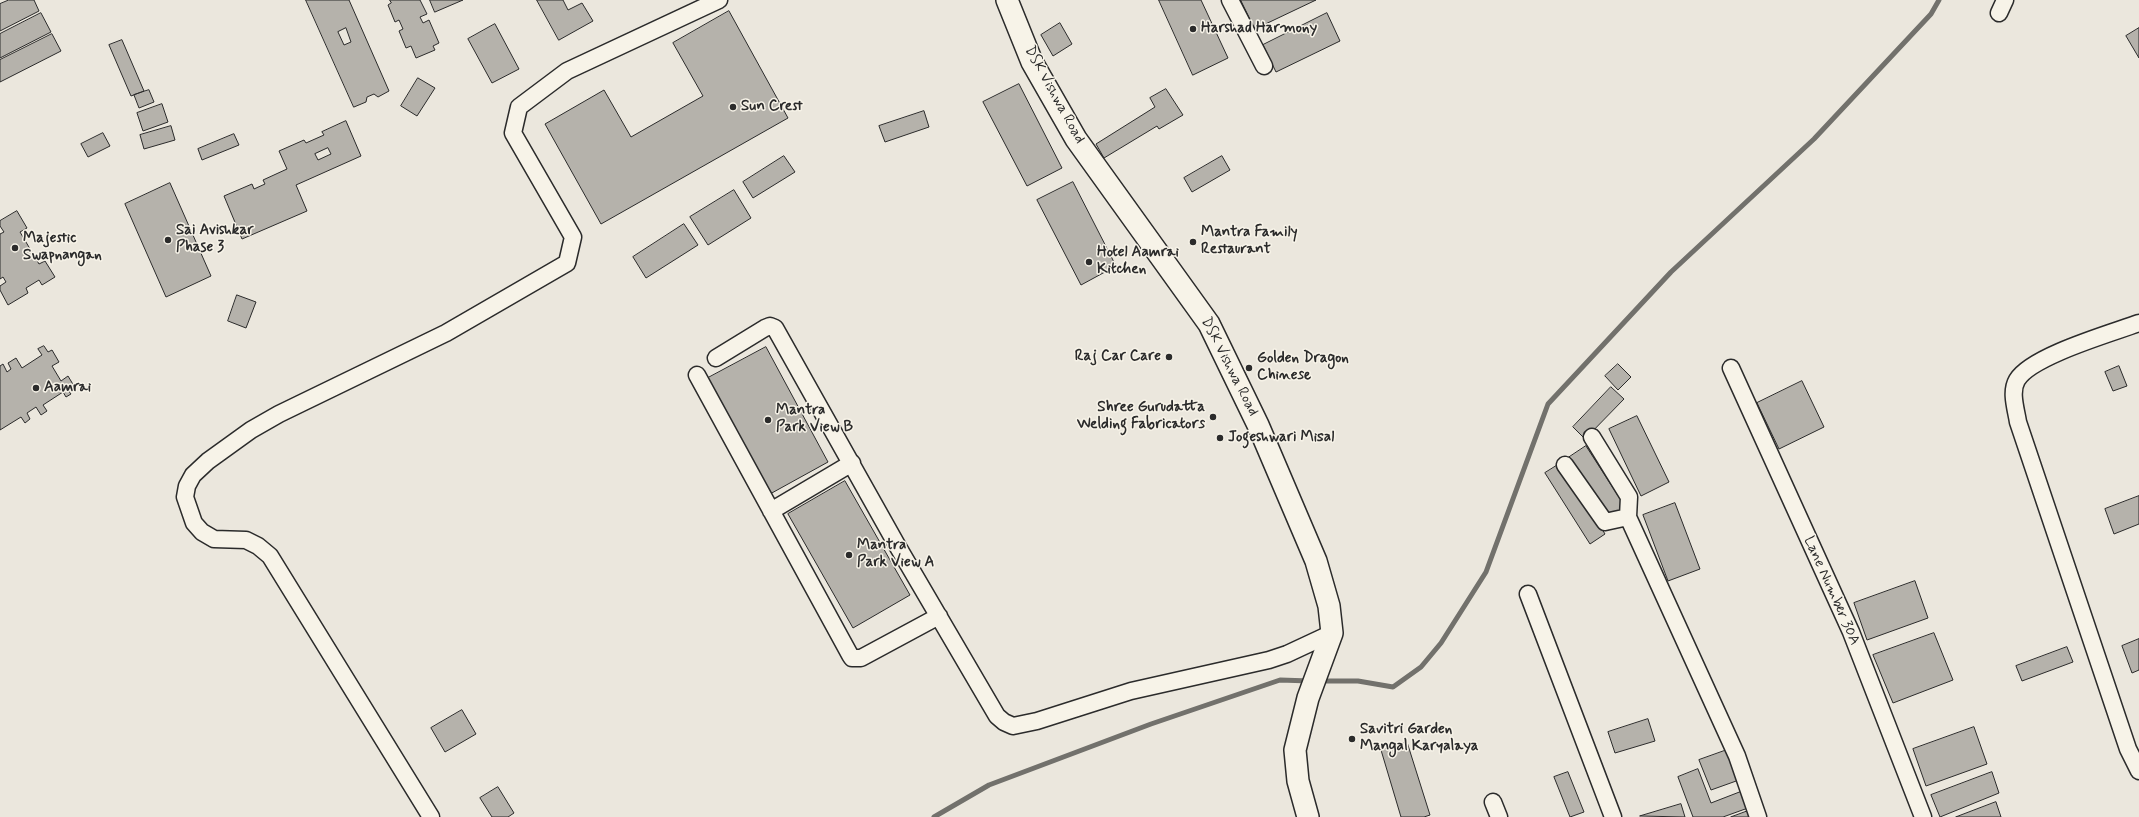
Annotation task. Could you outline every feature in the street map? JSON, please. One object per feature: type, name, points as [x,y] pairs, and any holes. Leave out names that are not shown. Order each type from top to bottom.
[{"type":"street","points":[[431,817],[270,556],[258,546],[246,540],[214,539],[202,532],[194,523],[188,509],[185,497],[187,486],[193,475],[208,461],[251,430],[279,414],[446,333],[567,263],[573,237],[513,133],[519,106],[567,71],[719,0]]},
{"type":"street","name":"DSK Vishwa Road","points":[[1008,0],[1032,62],[1076,139],[1209,324],[1232,368],[1258,425],[1316,561],[1329,606],[1329,642],[1308,698],[1295,750],[1298,781],[1308,817]]},
{"type":"street","points":[[1230,0],[1264,66]]},
{"type":"street","points":[[2139,323],[2056,354],[2029,368],[2017,380],[2014,398],[2018,422],[2120,727],[2139,772]]},
{"type":"street","points":[[716,358],[765,328],[770,326],[775,328],[898,547],[997,716],[1004,722],[1014,726],[1044,719],[1131,691],[1269,660],[1329,642]]},
{"type":"street","name":"Lane Number 30A","points":[[1731,368],[1851,632],[1923,817]]},
{"type":"street","points":[[697,375],[852,658],[861,658],[939,616]]},
{"type":"street","points":[[1592,437],[1629,497],[1628,517],[1738,756],[1758,817]]},
{"type":"street","points":[[771,511],[852,463]]},
{"type":"street","points":[[1565,465],[1605,522],[1628,517]]},
{"type":"street","points":[[1528,594],[1613,817]]},
{"type":"street","points":[[1493,802],[1499,817]]},
{"type":"building","points":[[9,0],[34,0],[39,11],[0,31],[0,4]]},
{"type":"building","points":[[306,0],[349,0],[389,91],[378,97],[374,94],[367,97],[366,102],[354,107]],"holes":[[[346,28],[351,42],[344,45],[338,32]]]},
{"type":"building","points":[[390,0],[420,0],[427,14],[420,17],[423,23],[429,20],[439,43],[433,46],[435,50],[416,58],[411,46],[406,48],[399,31],[403,29],[399,20],[395,22],[388,5],[391,3]]},
{"type":"building","points":[[430,0],[463,0],[435,12]]},
{"type":"building","points":[[537,0],[563,0],[568,10],[582,3],[593,21],[559,40]]},
{"type":"building","name":"Harshad Harmony","points":[[1159,0],[1201,0],[1228,58],[1193,75]]},
{"type":"building","points":[[1241,0],[1316,0],[1255,29]]},
{"type":"building","name":"Sun Crest","points":[[729,11],[788,118],[601,224],[545,124],[604,90],[631,137],[703,96],[673,43]]},
{"type":"building","points":[[41,13],[51,32],[0,58],[0,34]]},
{"type":"building","points":[[1327,13],[1340,41],[1276,72],[1263,45]]},
{"type":"building","points":[[1060,23],[1072,44],[1053,56],[1041,35]]},
{"type":"building","points":[[495,24],[519,69],[492,83],[468,39]]},
{"type":"building","points":[[2139,28],[2139,58],[2126,36]]},
{"type":"building","points":[[52,34],[61,51],[0,82],[0,60]]},
{"type":"building","points":[[122,40],[144,91],[131,96],[109,45]]},
{"type":"building","points":[[418,78],[435,88],[417,116],[401,106]]},
{"type":"building","points":[[1019,84],[1062,168],[1027,186],[983,102]]},
{"type":"building","points":[[1166,89],[1183,115],[1159,129],[1157,126],[1104,158],[1096,144],[1155,107],[1150,98]]},
{"type":"building","points":[[149,90],[154,102],[139,108],[134,95]]},
{"type":"building","points":[[162,104],[168,122],[143,131],[137,113]]},
{"type":"building","points":[[924,111],[929,127],[885,142],[879,126]]},
{"type":"building","points":[[346,121],[361,156],[296,185],[307,211],[242,239],[224,196],[252,184],[254,189],[265,184],[263,180],[287,169],[279,151],[304,140],[306,143],[324,135],[322,132]],"holes":[[[328,148],[331,154],[318,160],[315,154]]]},
{"type":"building","points":[[171,126],[175,140],[144,149],[140,135]]},
{"type":"building","points":[[103,133],[110,146],[88,157],[81,144]]},
{"type":"building","points":[[234,134],[239,145],[202,160],[198,149]]},
{"type":"building","points":[[784,156],[795,172],[753,198],[743,182]]},
{"type":"building","points":[[1222,156],[1230,170],[1192,192],[1184,178]]},
{"type":"building","points":[[1073,182],[1116,266],[1081,285],[1037,200]]},
{"type":"building","name":"Sai Avishkar Phase 3","points":[[170,183],[211,276],[166,297],[125,204]]},
{"type":"building","points":[[734,190],[751,218],[708,245],[690,217]]},
{"type":"building","name":"Majestic Swapnangan","points":[[17,211],[27,228],[20,232],[39,264],[45,261],[55,277],[42,285],[39,280],[26,288],[28,293],[8,305],[0,290],[0,286],[6,282],[3,277],[0,279],[0,234],[4,232],[0,226],[0,221]]},
{"type":"building","points":[[684,224],[698,245],[646,278],[633,257]]},
{"type":"building","points":[[237,295],[256,302],[246,328],[228,321]]},
{"type":"building","name":"Aamrai","points":[[44,346],[48,352],[52,350],[59,362],[52,366],[61,381],[68,376],[74,386],[68,390],[71,394],[66,397],[63,392],[43,405],[47,411],[41,415],[36,407],[27,413],[30,419],[25,423],[21,417],[0,430],[0,366],[3,364],[7,372],[11,369],[8,363],[16,358],[22,368],[42,355],[38,349]]},
{"type":"building","name":"Mantra Park View B","points":[[766,347],[828,462],[770,494],[708,378]]},
{"type":"building","points":[[1618,364],[1631,377],[1618,390],[1605,376]]},
{"type":"building","points":[[2119,366],[2127,386],[2113,391],[2105,372]]},
{"type":"building","points":[[1802,381],[1824,427],[1779,449],[1757,403]]},
{"type":"building","points":[[1611,387],[1624,399],[1585,439],[1573,427]]},
{"type":"building","points":[[1637,416],[1669,482],[1641,496],[1609,429]]},
{"type":"building","points":[[1586,446],[1626,508],[1608,520],[1568,458]]},
{"type":"building","points":[[1561,463],[1605,534],[1590,544],[1545,473]]},
{"type":"building","name":"Mantra Park View A","points":[[845,481],[910,595],[853,628],[788,514]]},
{"type":"building","points":[[2139,496],[2139,524],[2114,534],[2105,509]]},
{"type":"building","points":[[1675,503],[1700,569],[1668,581],[1643,515]]},
{"type":"building","points":[[1915,581],[1928,618],[1867,640],[1854,603]]},
{"type":"building","points":[[1934,633],[1953,680],[1893,703],[1873,655]]},
{"type":"building","points":[[2139,639],[2139,670],[2132,673],[2122,646]]},
{"type":"building","points":[[2067,647],[2073,662],[2022,681],[2016,666]]},
{"type":"building","points":[[462,710],[476,734],[445,752],[431,728]]},
{"type":"building","points":[[1648,719],[1655,741],[1615,753],[1608,732]]},
{"type":"building","points":[[1974,727],[1987,764],[1926,786],[1913,749]]},
{"type":"building","points":[[1407,742],[1430,815],[1424,817],[1401,817],[1381,750]]},
{"type":"building","points":[[1727,750],[1739,780],[1711,790],[1699,760]]},
{"type":"building","points":[[1698,769],[1711,803],[1742,791],[1748,808],[1723,817],[1693,817],[1678,777]]},
{"type":"building","points":[[1568,772],[1584,812],[1570,817],[1554,777]]},
{"type":"building","points":[[1992,772],[1999,793],[1940,817],[1931,795]]},
{"type":"building","points":[[498,787],[514,813],[508,817],[492,817],[480,798]]},
{"type":"building","points":[[1996,802],[2001,817],[1956,817]]},
{"type":"building","points":[[1681,804],[1685,817],[1640,816]]},
{"type":"building","points":[[1748,811],[1750,817],[1731,817]]},
{"type":"waterway","points":[[1320,681],[1358,681],[1393,687],[1421,667],[1441,643],[1486,572],[1548,404],[1671,272],[1814,139],[1931,14],[1939,0]]},
{"type":"waterway","points":[[934,817],[989,785],[1151,724],[1280,680],[1310,681]]},
{"type":"place","name":"Harshad Harmony","points":[[1193,29]]},
{"type":"place","name":"Sun Crest","points":[[733,107]]},
{"type":"place","name":"Sai Avishkar Phase 3","points":[[168,240]]},
{"type":"place","name":"Mantra Family Restaurant","points":[[1193,242]]},
{"type":"place","name":"Majestic Swapnangan","points":[[15,248]]},
{"type":"place","name":"Hotel Aamrai Kitchen","points":[[1089,262]]},
{"type":"place","name":"Raj Car Care","points":[[1169,357]]},
{"type":"place","name":"Golden Dragon Chinese","points":[[1249,368]]},
{"type":"place","name":"Aamrai","points":[[36,388]]},
{"type":"place","name":"Shree Gurudatta Welding Fabricators","points":[[1213,417]]},
{"type":"place","name":"Mantra Park View B","points":[[768,420]]},
{"type":"place","name":"Jogeshwari Misal","points":[[1220,438]]},
{"type":"place","name":"Mantra Park View A","points":[[849,555]]},
{"type":"place","name":"Savitri Garden Mangal Karyalaya","points":[[1352,739]]}]
